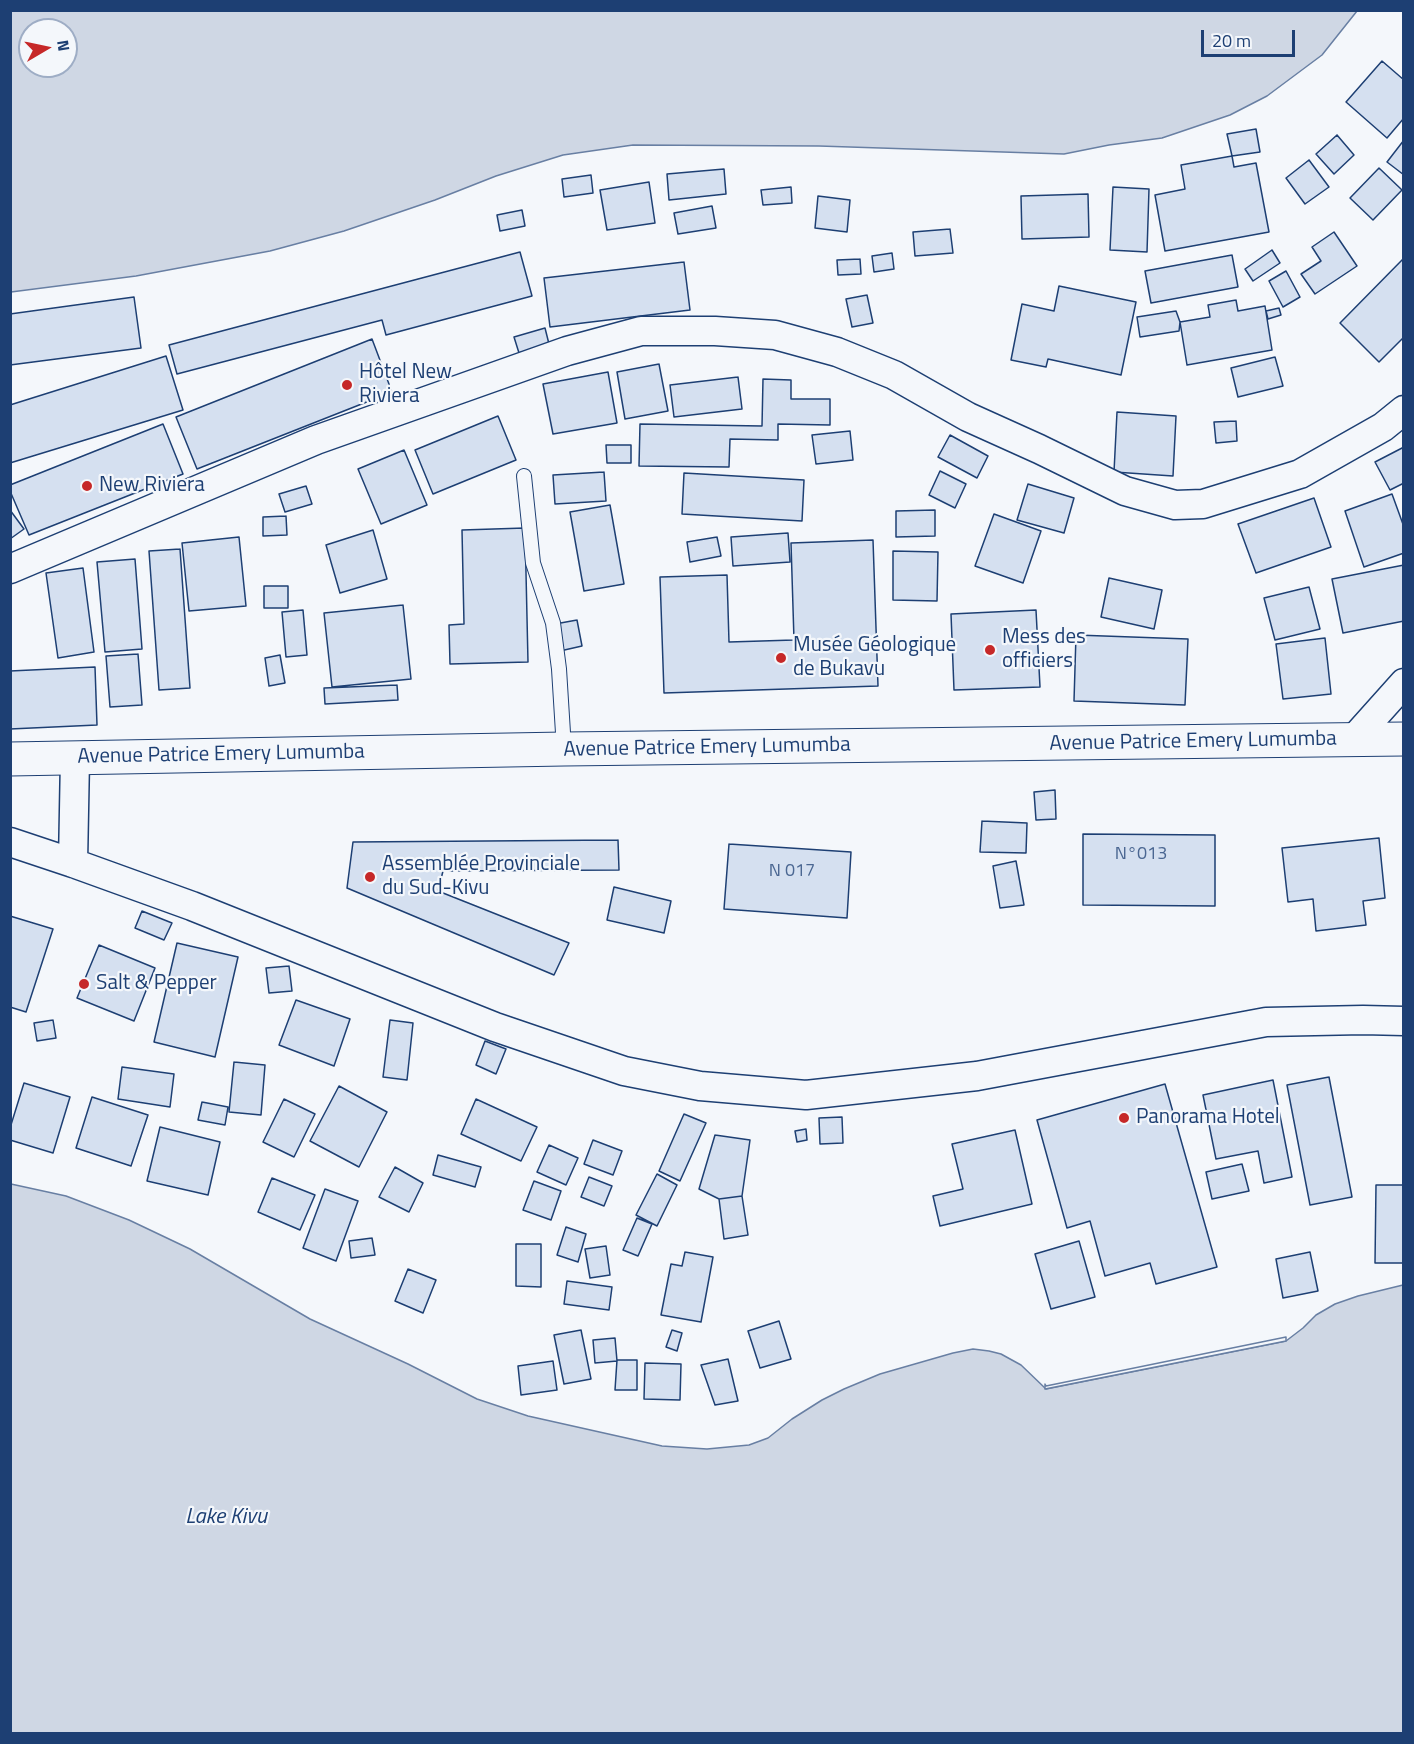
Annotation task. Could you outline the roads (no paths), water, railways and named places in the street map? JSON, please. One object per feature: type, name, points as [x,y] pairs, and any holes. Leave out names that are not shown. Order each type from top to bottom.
[{"type":"street","points":[[10,569],[316,440],[567,351],[641,331],[715,331],[775,335],[837,352],[894,375],[968,417],[1125,491],[1175,505],[1203,504],[1300,474],[1383,427],[1404,410]]},
{"type":"street","points":[[1353,740],[1404,683]]},
{"type":"street","name":"Avenue Patrice Emery Lumumba","points":[[10,759],[564,749],[1404,739]]},
{"type":"street","points":[[73,862],[75,758]]},
{"type":"street","points":[[10,842],[73,862],[192,906],[495,1027],[624,1071],[700,1086],[806,1095],[977,1076],[1266,1022],[1363,1020],[1404,1022]]},
{"type":"lane","points":[[524,476],[533,563],[553,623],[559,669],[564,749]]},
{"type":"water","points":[[11,10],[1357,11],[1322,55],[1267,96],[1230,115],[1162,138],[1064,154],[819,146],[633,145],[563,155],[496,176],[435,200],[344,231],[270,251],[136,276],[11,292]]},
{"type":"water","name":"Lake Kivu","points":[[11,1184],[66,1196],[129,1220],[190,1249],[310,1319],[477,1399],[528,1416],[662,1446],[707,1449],[749,1445],[768,1438],[792,1419],[844,1389],[880,1374],[973,1349],[1001,1354],[1021,1365],[1046,1389],[1286,1341],[1316,1315],[1335,1304],[1403,1285],[1403,1733],[11,1734]]},
{"type":"place","name":"Hôtel New Riviera","points":[[347,385]]},
{"type":"place","name":"New Riviera","points":[[87,486]]},
{"type":"place","name":"Mess des officiers","points":[[990,650]]},
{"type":"place","name":"Musée Géologique de Bukavu","points":[[781,658]]},
{"type":"place","name":"Assemblée Provinciale du Sud-Kivu","points":[[370,877]]},
{"type":"place","name":"Salt & Pepper","points":[[84,984]]},
{"type":"place","name":"Panorama Hotel","points":[[1124,1118]]}]
